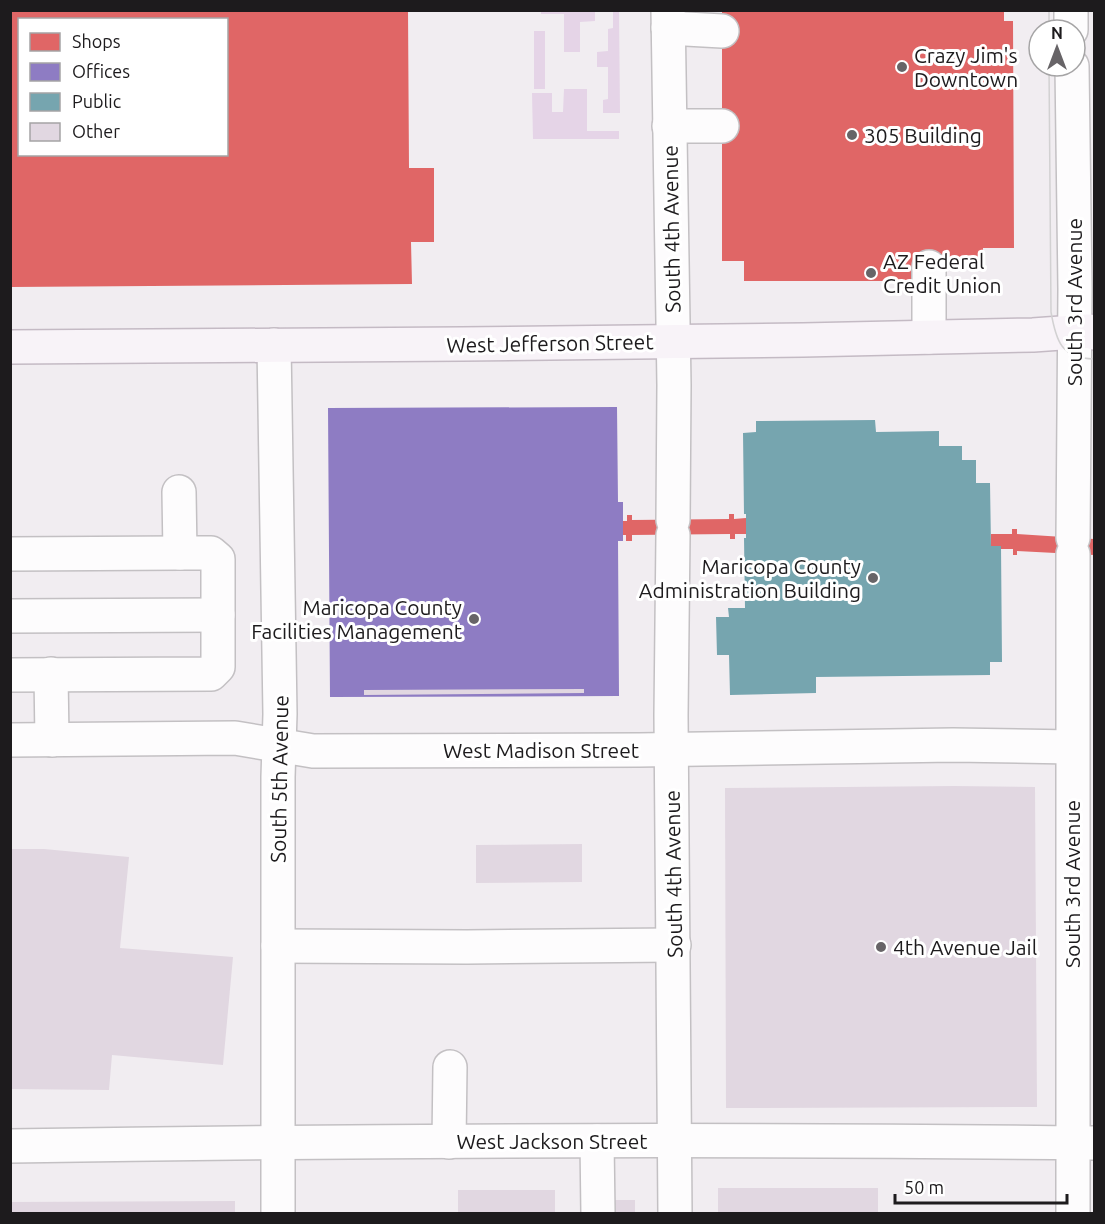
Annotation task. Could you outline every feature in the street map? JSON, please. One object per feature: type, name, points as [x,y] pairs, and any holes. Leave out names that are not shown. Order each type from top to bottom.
[{"type":"main road","name":"West Jefferson Street","points":[[10,347],[674,341],[929,337],[1088,331]]},
{"type":"street","points":[[668,19],[722,30]]},
{"type":"street","name":"South 4th Avenue","points":[[668,19],[674,341],[672,749],[675,1214]]},
{"type":"street","name":"South 3rd Avenue","points":[[1073,78],[1088,331],[1073,546],[1072,747],[1083,1143],[1073,1214]]},
{"type":"street","points":[[669,135],[722,135]]},
{"type":"street","points":[[929,267],[929,337]]},
{"type":"street","name":"South 5th Avenue","points":[[274,345],[279,745],[278,1214]]},
{"type":"street","points":[[180,492],[180,553]]},
{"type":"street","points":[[10,554],[211,553],[218,559],[218,668],[211,674],[10,675]]},
{"type":"street","points":[[10,616],[218,615]]},
{"type":"street","points":[[51,674],[52,740]]},
{"type":"street","name":"West Madison Street","points":[[10,740],[235,738],[313,751],[1072,747]]},
{"type":"street","points":[[278,946],[674,945]]},
{"type":"street","points":[[449,1142],[450,1067]]},
{"type":"street","points":[[597,1141],[598,1214]]},
{"type":"street","name":"West Jackson Street","points":[[10,1146],[597,1141],[1083,1143]]},
{"type":"shaded area","points":[[541,11],[595,11],[595,21],[580,22],[580,52],[564,52],[564,14],[541,14]]},
{"type":"shaded area","points":[[613,11],[619,11],[620,113],[603,113],[603,100],[608,99],[608,67],[597,67],[597,52],[608,51],[608,29],[613,28]]},
{"type":"shaded area","points":[[534,31],[545,31],[545,89],[534,89]]},
{"type":"shaded area","points":[[564,89],[587,89],[587,131],[619,131],[619,139],[533,139],[532,93],[552,93],[552,112],[563,112]]},
{"type":"building: Shops","points":[[10,10],[408,10],[409,168],[434,168],[434,242],[411,242],[412,284],[10,287]]},
{"type":"building: Shops","name":"305 Building","points":[[722,10],[1004,10],[1004,21],[1013,21],[1014,248],[983,248],[983,261],[960,261],[960,267],[919,267],[919,281],[744,281],[744,261],[722,261]]},
{"type":"building: Shops","points":[[729,514],[734,514],[734,519],[746,518],[746,534],[735,534],[735,539],[730,539],[730,534],[632,535],[632,541],[626,541],[626,535],[623,535],[623,521],[627,521],[627,515],[632,515],[632,520],[729,519]]},
{"type":"building: Shops","points":[[1012,529],[1017,529],[1017,534],[1094,539],[1094,555],[1017,551],[1017,555],[1013,555],[1013,549],[991,546],[991,534],[1012,534]]},
{"type":"building: Offices","name":"Maricopa County Facilities Management","points":[[617,407],[618,502],[623,502],[623,541],[618,541],[619,696],[330,697],[328,408]]},
{"type":"building: Public","name":"Maricopa County Administration Building","points":[[875,420],[876,432],[939,431],[939,446],[962,446],[962,460],[976,460],[976,483],[990,483],[991,546],[1001,546],[1002,662],[990,662],[990,675],[816,677],[816,693],[730,695],[729,655],[717,655],[716,617],[729,617],[728,608],[745,608],[746,514],[744,514],[743,433],[756,432],[756,421]]},
{"type":"building: Other","points":[[584,689],[584,693],[364,695],[364,690]]},
{"type":"building: Other","name":"4th Avenue Jail","points":[[1035,787],[1037,1107],[726,1108],[725,788]]},
{"type":"building: Other","points":[[582,844],[582,882],[476,883],[476,845]]},
{"type":"building: Other","points":[[10,849],[44,849],[129,857],[120,948],[233,957],[223,1065],[112,1055],[109,1090],[10,1089]]},
{"type":"building: Other","points":[[718,1188],[878,1188],[878,1214],[718,1214]]},
{"type":"building: Other","points":[[458,1190],[555,1190],[555,1214],[458,1214]]},
{"type":"building: Other","points":[[614,1200],[635,1200],[635,1214],[614,1214]]},
{"type":"building: Other","points":[[235,1201],[235,1214],[10,1214],[10,1202]]},
{"type":"tram line","points":[[1049,10],[1049,18]]},
{"type":"tram line","points":[[1049,78],[1051,312],[1055,331],[1062,346],[1074,355],[1094,359]]},
{"type":"place","name":"Crazy Jim's Downtown","points":[[902,67]]},
{"type":"place","name":"305 Building","points":[[852,135]]},
{"type":"place","name":"AZ Federal Credit Union","points":[[871,273]]},
{"type":"place","name":"Maricopa County Administration Building","points":[[873,578]]},
{"type":"place","name":"Maricopa County Facilities Management","points":[[474,619]]},
{"type":"place","name":"4th Avenue Jail","points":[[881,947]]}]
